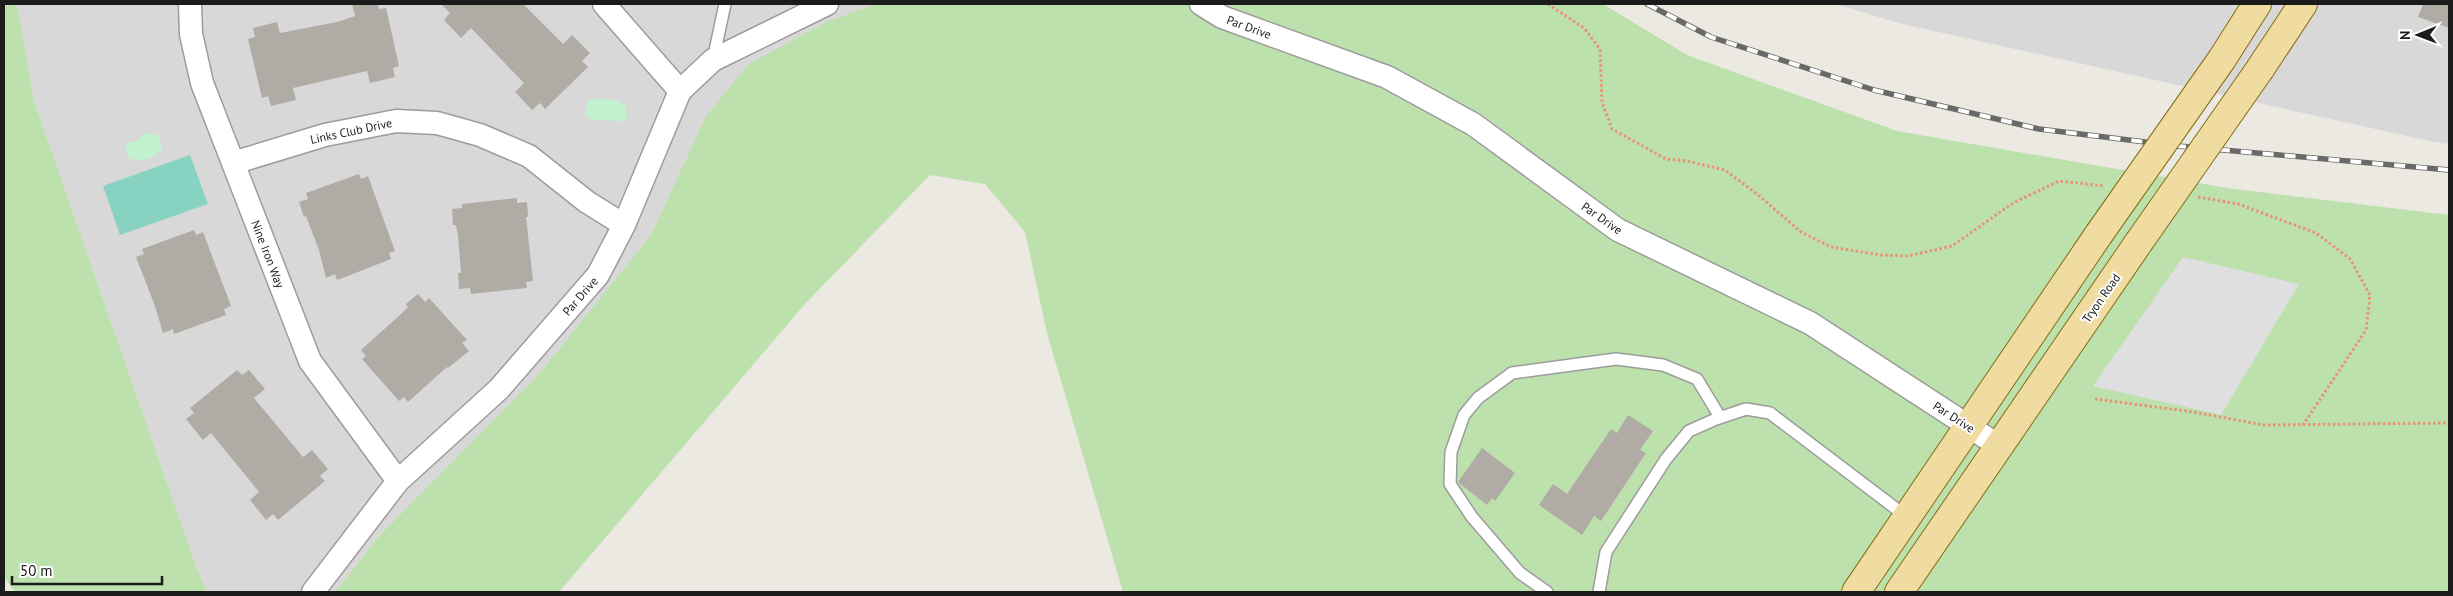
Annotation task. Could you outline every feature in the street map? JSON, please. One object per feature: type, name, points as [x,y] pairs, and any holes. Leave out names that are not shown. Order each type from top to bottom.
[{"type":"main road","points":[[1856,592],[2258,4]]},
{"type":"main road","name":"Tryon Road","points":[[1899,592],[2304,4]]},
{"type":"street","name":"Nine Iron Way","points":[[190,4],[192,34],[202,83],[310,362],[398,481]]},
{"type":"street","points":[[604,4],[680,91]]},
{"type":"street","name":"Par Drive","points":[[312,592],[398,481],[499,389],[598,275],[624,225],[680,91],[713,60],[827,4]]},
{"type":"street","name":"Par Drive","points":[[1201,4],[1222,17],[1387,77],[1473,124],[1618,230],[1810,323],[1998,446]]},
{"type":"street","name":"Links Club Drive","points":[[233,163],[325,135],[396,121],[437,123],[480,135],[529,156],[587,202],[624,225]]},
{"type":"lane","points":[[713,60],[725,4]]},
{"type":"lane","points":[[1547,592],[1520,573],[1472,517],[1450,484],[1452,452],[1464,415],[1478,398],[1512,373],[1616,359],[1663,365],[1697,379],[1720,417]]},
{"type":"lane","points":[[1599,592],[1606,552],[1666,458],[1689,431],[1720,417],[1746,409],[1770,413],[1907,517]]},
{"type":"path","points":[[1548,4],[1584,28],[1600,48],[1602,102],[1612,129],[1666,159],[1687,161],[1725,170],[1757,194],[1800,232],[1831,247],[1881,255],[1908,256],[1952,246],[2013,203],[2059,181],[2109,186]]},
{"type":"path","points":[[2192,196],[2238,204],[2316,233],[2350,259],[2370,295],[2366,330],[2303,425]]},
{"type":"path","points":[[2095,400],[2194,412],[2263,425],[2449,423]]},
{"type":"shaded area","points":[[17,4],[875,4],[826,22],[706,117],[651,235],[538,375],[379,536],[335,592],[207,592],[197,569],[34,101]]},
{"type":"shaded area","points":[[1836,4],[2449,4],[2449,144],[1898,23]]},
{"type":"shaded area","points":[[190,155],[208,204],[120,235],[103,186]]},
{"type":"shaded area","points":[[2183,257],[2299,284],[2221,415],[2093,386]]},
{"type":"green space","points":[[4,4],[17,4],[34,101],[197,569],[207,592],[15,592],[4,577]]},
{"type":"green space","points":[[875,4],[1603,4],[1687,55],[1897,131],[2227,188],[2449,215],[2449,592],[1123,592],[1047,333],[1025,232],[985,184],[930,175],[805,304],[559,592],[335,592],[379,536],[538,375],[651,235],[706,116],[749,64],[826,22]]},
{"type":"green space","points":[[596,99],[615,100],[626,105],[627,117],[624,121],[595,120],[586,116],[587,101]]},
{"type":"green space","points":[[150,133],[158,136],[162,148],[159,152],[148,159],[130,159],[125,147],[128,143],[137,141],[141,135]]},
{"type":"building","points":[[352,4],[378,4],[379,9],[386,8],[399,66],[393,68],[395,77],[370,83],[367,71],[293,88],[296,100],[271,106],[268,96],[262,98],[248,39],[255,37],[253,28],[277,22],[280,33],[337,22],[355,16]]},
{"type":"building","points":[[441,4],[523,4],[563,44],[572,35],[590,53],[582,61],[588,67],[545,109],[540,103],[532,110],[515,92],[524,83],[471,28],[461,38],[444,20],[450,13]]},
{"type":"building","points":[[2423,4],[2449,4],[2449,28],[2418,17]]},
{"type":"building","points":[[359,174],[361,179],[368,176],[395,251],[389,253],[391,259],[353,274],[337,280],[335,274],[326,278],[319,250],[299,202],[308,199],[306,193]]},
{"type":"building","points":[[517,198],[517,203],[527,202],[528,217],[526,217],[533,281],[526,282],[527,288],[471,294],[470,288],[459,289],[458,273],[461,273],[458,236],[456,225],[453,225],[452,209],[462,208],[462,204]]},
{"type":"building","points":[[194,230],[196,235],[203,232],[231,306],[224,309],[226,315],[174,334],[173,329],[163,333],[155,306],[136,257],[144,254],[142,249]]},
{"type":"building","points":[[418,294],[425,302],[429,298],[467,340],[462,343],[469,351],[447,367],[408,402],[404,397],[399,401],[362,359],[366,356],[361,350],[400,315],[408,307],[406,304]]},
{"type":"building","points":[[237,370],[242,375],[249,370],[265,389],[254,398],[303,457],[312,450],[328,469],[320,476],[325,481],[278,520],[273,514],[266,520],[250,500],[259,492],[211,433],[203,440],[186,419],[194,413],[190,408]]},
{"type":"building","points":[[1628,415],[1653,431],[1640,450],[1646,453],[1601,521],[1594,516],[1582,535],[1539,505],[1553,484],[1567,494],[1611,429],[1617,433]]},
{"type":"building","points":[[1482,448],[1515,473],[1495,501],[1492,498],[1487,505],[1458,482]]},
{"type":"railway","points":[[1647,4],[1711,37],[1874,90],[2039,129],[2178,146],[2449,170]]}]
